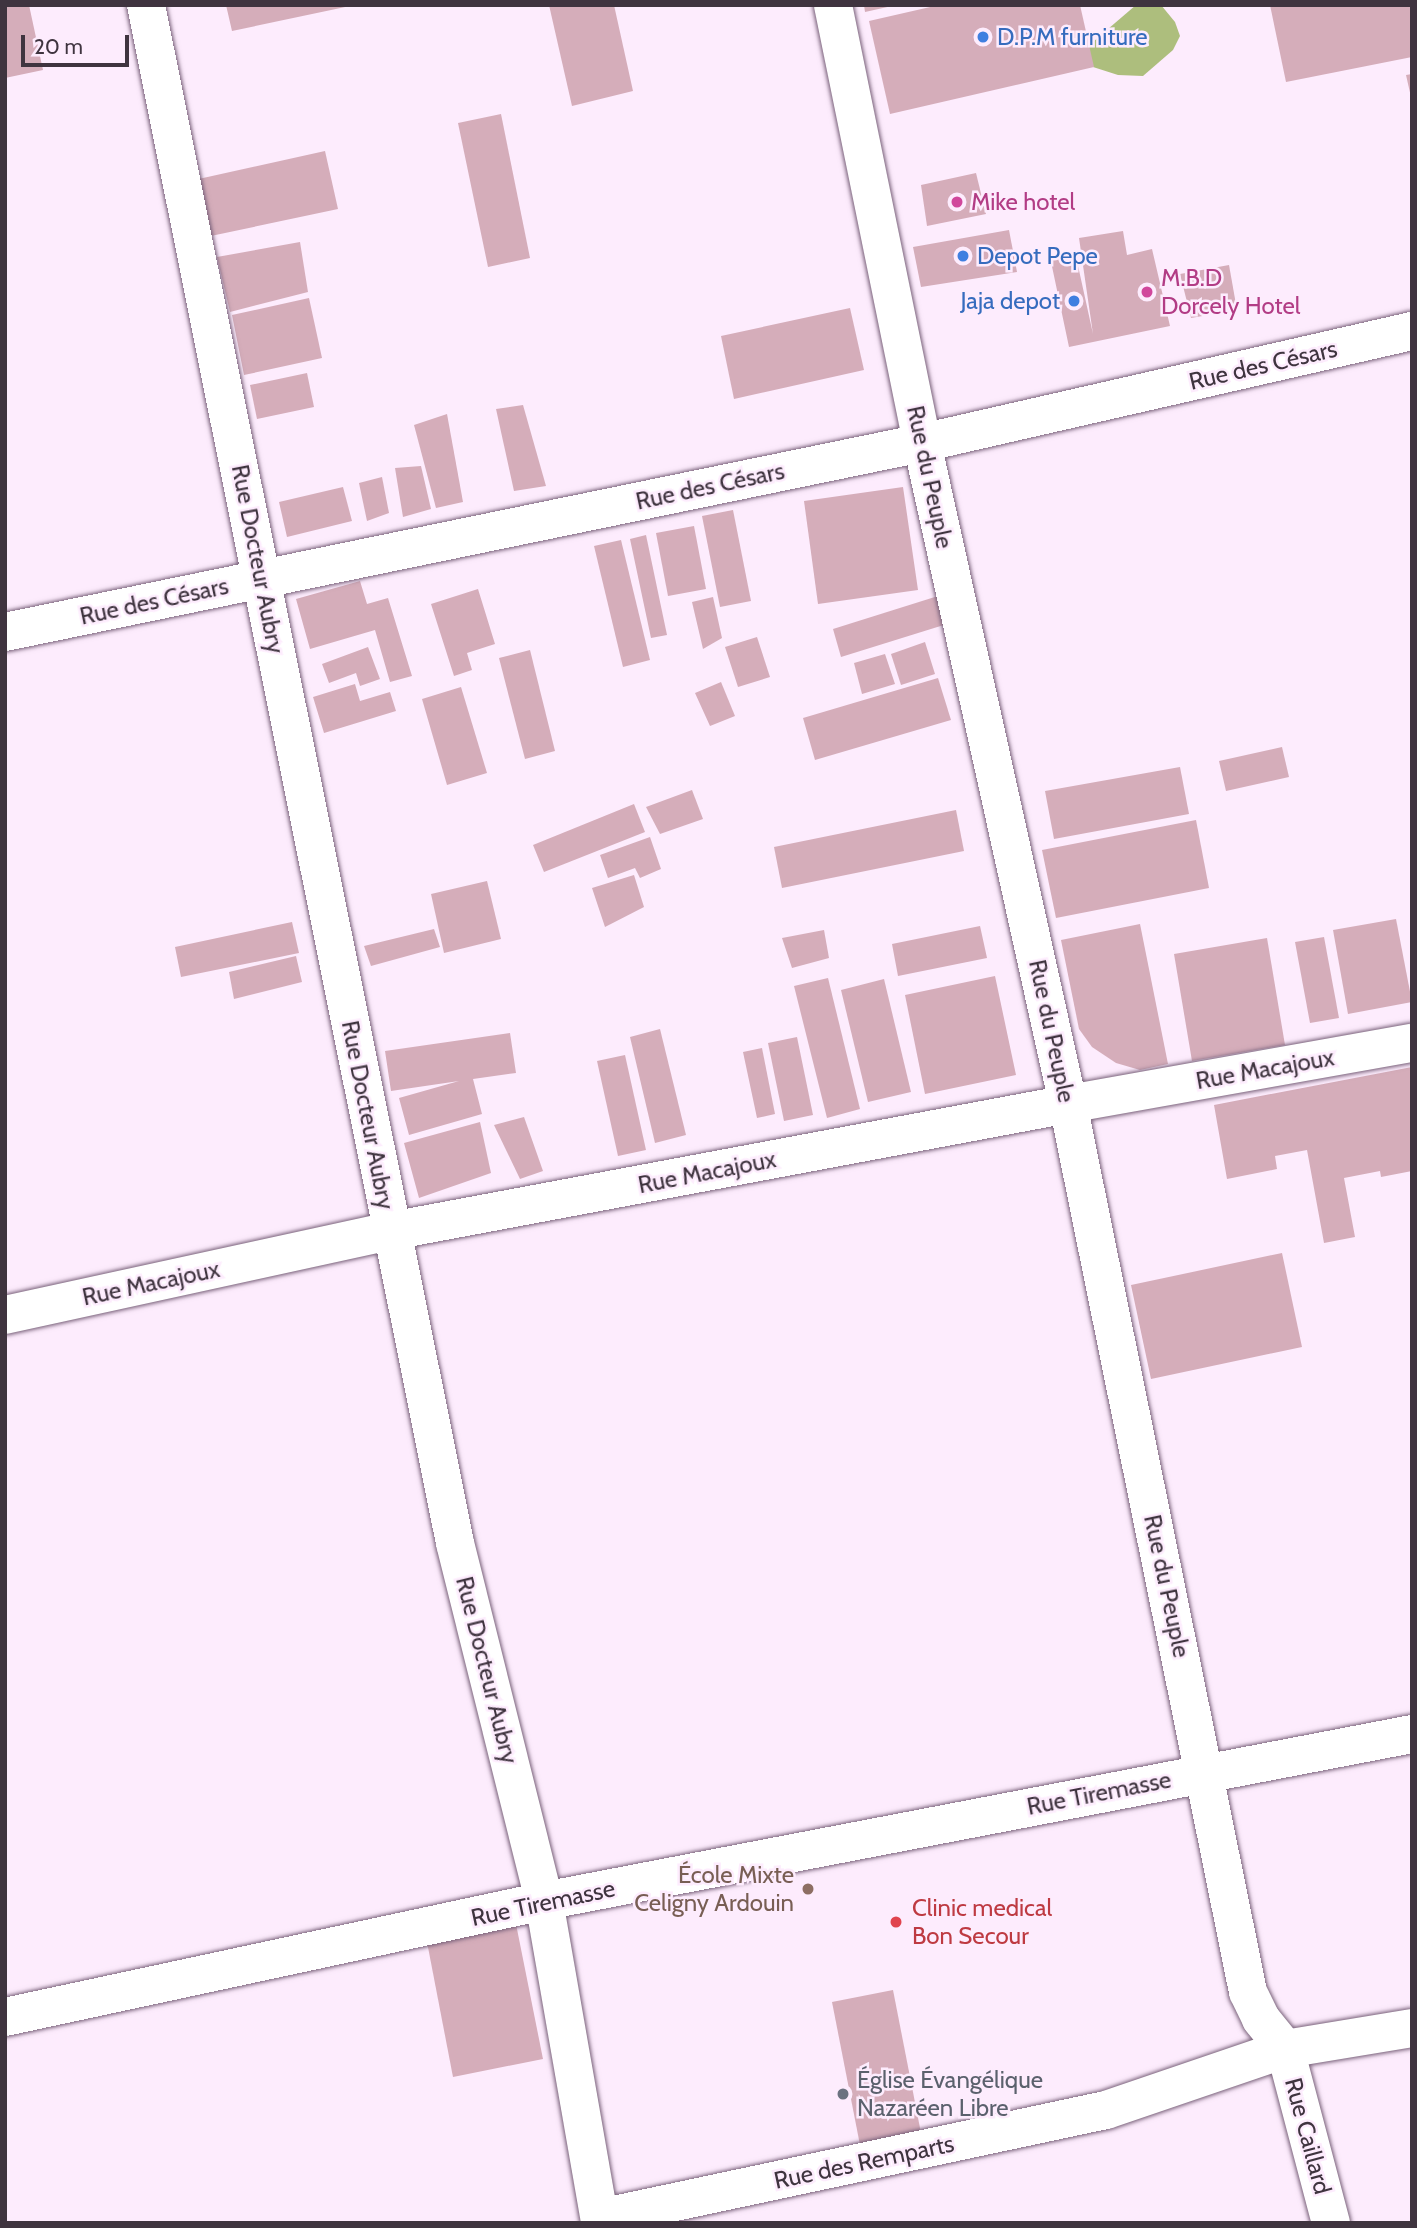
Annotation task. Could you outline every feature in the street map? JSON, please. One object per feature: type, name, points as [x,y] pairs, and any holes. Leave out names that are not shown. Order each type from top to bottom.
[{"type":"street","name":"Rue Docteur Aubry","points":[[146,5],[455,1543],[544,1901],[600,2220]]},
{"type":"street","name":"Rue du Peuple","points":[[833,5],[922,443],[1068,1104],[1248,1992],[1261,2020],[1284,2049]]},
{"type":"street","name":"Rue des Césars","points":[[5,632],[922,443],[1412,331]]},
{"type":"street","name":"Rue Macajoux","points":[[5,1315],[391,1231],[1068,1104],[1412,1043]]},
{"type":"street","name":"Rue Tiremasse","points":[[5,2017],[544,1901],[1412,1734]]},
{"type":"street","name":"Rue des Remparts","points":[[600,2220],[1107,2110],[1284,2049],[1412,2028]]},
{"type":"street","name":"Rue Caillard","points":[[1284,2049],[1331,2223]]},
{"type":"green space","points":[[1136,5],[1161,5],[1175,22],[1180,36],[1173,50],[1143,76],[1118,75],[1093,67],[1087,47]]},
{"type":"building","points":[[5,5],[29,5],[43,70],[5,78]]},
{"type":"building","points":[[226,5],[350,5],[350,6],[232,31]]},
{"type":"building","points":[[549,5],[614,5],[633,91],[572,106]]},
{"type":"building","points":[[864,5],[891,5],[892,6],[865,12]]},
{"type":"building","points":[[939,5],[1080,5],[1094,67],[890,114],[869,21]]},
{"type":"building","points":[[1270,5],[1412,5],[1412,57],[1286,82]]},
{"type":"building","points":[[1412,74],[1412,97],[1411,97],[1406,75]]},
{"type":"building","points":[[501,114],[530,258],[488,267],[458,123]]},
{"type":"building","points":[[325,151],[338,209],[206,237],[194,180]]},
{"type":"building","points":[[976,173],[986,214],[927,226],[921,185]]},
{"type":"building","points":[[1009,230],[1017,272],[921,287],[913,247]]},
{"type":"building","points":[[1123,231],[1127,255],[1152,249],[1170,326],[1069,347],[1050,257],[1075,252],[1093,334],[1079,238]]},
{"type":"building","points":[[300,242],[308,292],[230,312],[217,257]]},
{"type":"building","points":[[1229,265],[1237,310],[1191,318],[1180,274]]},
{"type":"building","points":[[309,298],[322,358],[244,375],[232,315]]},
{"type":"building","points":[[850,308],[864,370],[734,399],[721,336]]},
{"type":"building","points":[[307,373],[314,407],[257,419],[250,385]]},
{"type":"building","points":[[523,405],[546,486],[514,491],[496,409]]},
{"type":"building","points":[[447,414],[463,502],[436,508],[414,425]]},
{"type":"building","points":[[421,466],[431,509],[403,517],[395,468]]},
{"type":"building","points":[[382,477],[389,513],[367,521],[359,483]]},
{"type":"building","points":[[343,487],[352,521],[287,537],[279,502]]},
{"type":"building","points":[[903,487],[918,590],[818,604],[804,501]]},
{"type":"building","points":[[733,510],[751,601],[720,607],[702,516]]},
{"type":"building","points":[[694,526],[706,589],[668,596],[656,533]]},
{"type":"building","points":[[646,535],[667,635],[651,638],[630,539]]},
{"type":"building","points":[[621,540],[650,660],[623,667],[594,546]]},
{"type":"building","points":[[360,581],[367,604],[388,598],[412,676],[390,682],[375,630],[310,649],[296,599]]},
{"type":"building","points":[[478,589],[495,644],[467,653],[472,670],[454,676],[431,604]]},
{"type":"building","points":[[938,596],[947,624],[841,657],[833,629]]},
{"type":"building","points":[[713,597],[722,638],[703,649],[692,602]]},
{"type":"building","points":[[757,637],[770,677],[738,687],[725,647]]},
{"type":"building","points":[[925,642],[935,674],[901,685],[891,654]]},
{"type":"building","points":[[368,647],[380,679],[360,686],[356,673],[329,683],[322,664]]},
{"type":"building","points":[[530,650],[555,751],[525,759],[499,658]]},
{"type":"building","points":[[885,654],[895,684],[862,694],[854,663]]},
{"type":"building","points":[[938,678],[951,720],[815,760],[803,718]]},
{"type":"building","points":[[721,682],[735,716],[710,726],[695,693]]},
{"type":"building","points":[[355,684],[360,701],[390,692],[396,711],[324,733],[313,697]]},
{"type":"building","points":[[461,687],[487,773],[447,785],[422,699]]},
{"type":"building","points":[[1282,747],[1289,777],[1226,791],[1219,761]]},
{"type":"building","points":[[1180,767],[1189,814],[1054,839],[1045,791]]},
{"type":"building","points":[[692,790],[703,819],[660,834],[646,807]]},
{"type":"building","points":[[634,804],[645,832],[544,872],[533,845]]},
{"type":"building","points":[[956,810],[964,851],[782,888],[774,847]]},
{"type":"building","points":[[1196,820],[1209,888],[1056,918],[1042,850]]},
{"type":"building","points":[[650,837],[661,869],[640,878],[635,868],[608,878],[600,855]]},
{"type":"building","points":[[634,875],[644,907],[605,927],[592,888]]},
{"type":"building","points":[[487,881],[501,939],[444,953],[431,894]]},
{"type":"building","points":[[1396,919],[1412,1002],[1348,1014],[1333,930]]},
{"type":"building","points":[[292,922],[299,953],[181,977],[175,947]]},
{"type":"building","points":[[1140,924],[1168,1064],[1140,1070],[1116,1063],[1092,1047],[1079,1029],[1061,940]]},
{"type":"building","points":[[980,926],[987,958],[898,976],[892,944]]},
{"type":"building","points":[[434,929],[440,947],[371,966],[364,946]]},
{"type":"building","points":[[824,930],[829,958],[792,968],[782,938]]},
{"type":"building","points":[[1324,937],[1339,1018],[1310,1023],[1295,942]]},
{"type":"building","points":[[1267,938],[1285,1045],[1192,1061],[1174,954]]},
{"type":"building","points":[[296,956],[302,982],[234,999],[229,972]]},
{"type":"building","points":[[995,976],[1016,1075],[925,1094],[905,995]]},
{"type":"building","points":[[828,978],[860,1109],[827,1118],[794,986]]},
{"type":"building","points":[[884,979],[911,1092],[868,1102],[841,990]]},
{"type":"building","points":[[660,1029],[686,1135],[655,1143],[630,1037]]},
{"type":"building","points":[[510,1033],[516,1073],[473,1079],[482,1114],[409,1135],[399,1098],[459,1081],[391,1091],[385,1051]]},
{"type":"building","points":[[797,1037],[813,1115],[784,1121],[768,1043]]},
{"type":"building","points":[[762,1048],[775,1114],[757,1118],[743,1052]]},
{"type":"building","points":[[625,1055],[646,1150],[618,1156],[597,1061]]},
{"type":"building","points":[[1412,1067],[1412,1171],[1381,1177],[1380,1171],[1344,1178],[1355,1237],[1324,1243],[1307,1150],[1275,1156],[1277,1169],[1227,1179],[1214,1105]]},
{"type":"building","points":[[524,1117],[543,1171],[520,1179],[494,1125]]},
{"type":"building","points":[[480,1122],[491,1173],[419,1198],[404,1143]]},
{"type":"building","points":[[1282,1253],[1302,1347],[1151,1379],[1131,1285]]},
{"type":"building","points":[[516,1924],[543,2059],[453,2077],[427,1942]]},
{"type":"building","points":[[893,1990],[921,2133],[860,2145],[832,2002]]},
{"type":"place","name":"D.P.M furniture","points":[[983,37]]},
{"type":"place","name":"Mike hotel","points":[[957,202]]},
{"type":"place","name":"Depot Pepe","points":[[963,256]]},
{"type":"place","name":"M.B.D Dorcely Hotel","points":[[1147,292]]},
{"type":"place","name":"Jaja depot","points":[[1074,301]]},
{"type":"place","name":"École Mixte Celigny Ardouin","points":[[808,1889]]},
{"type":"place","name":"Clinic medical Bon Secour","points":[[896,1922]]},
{"type":"place","name":"Église Évangélique Nazaréen Libre","points":[[843,2094]]}]
